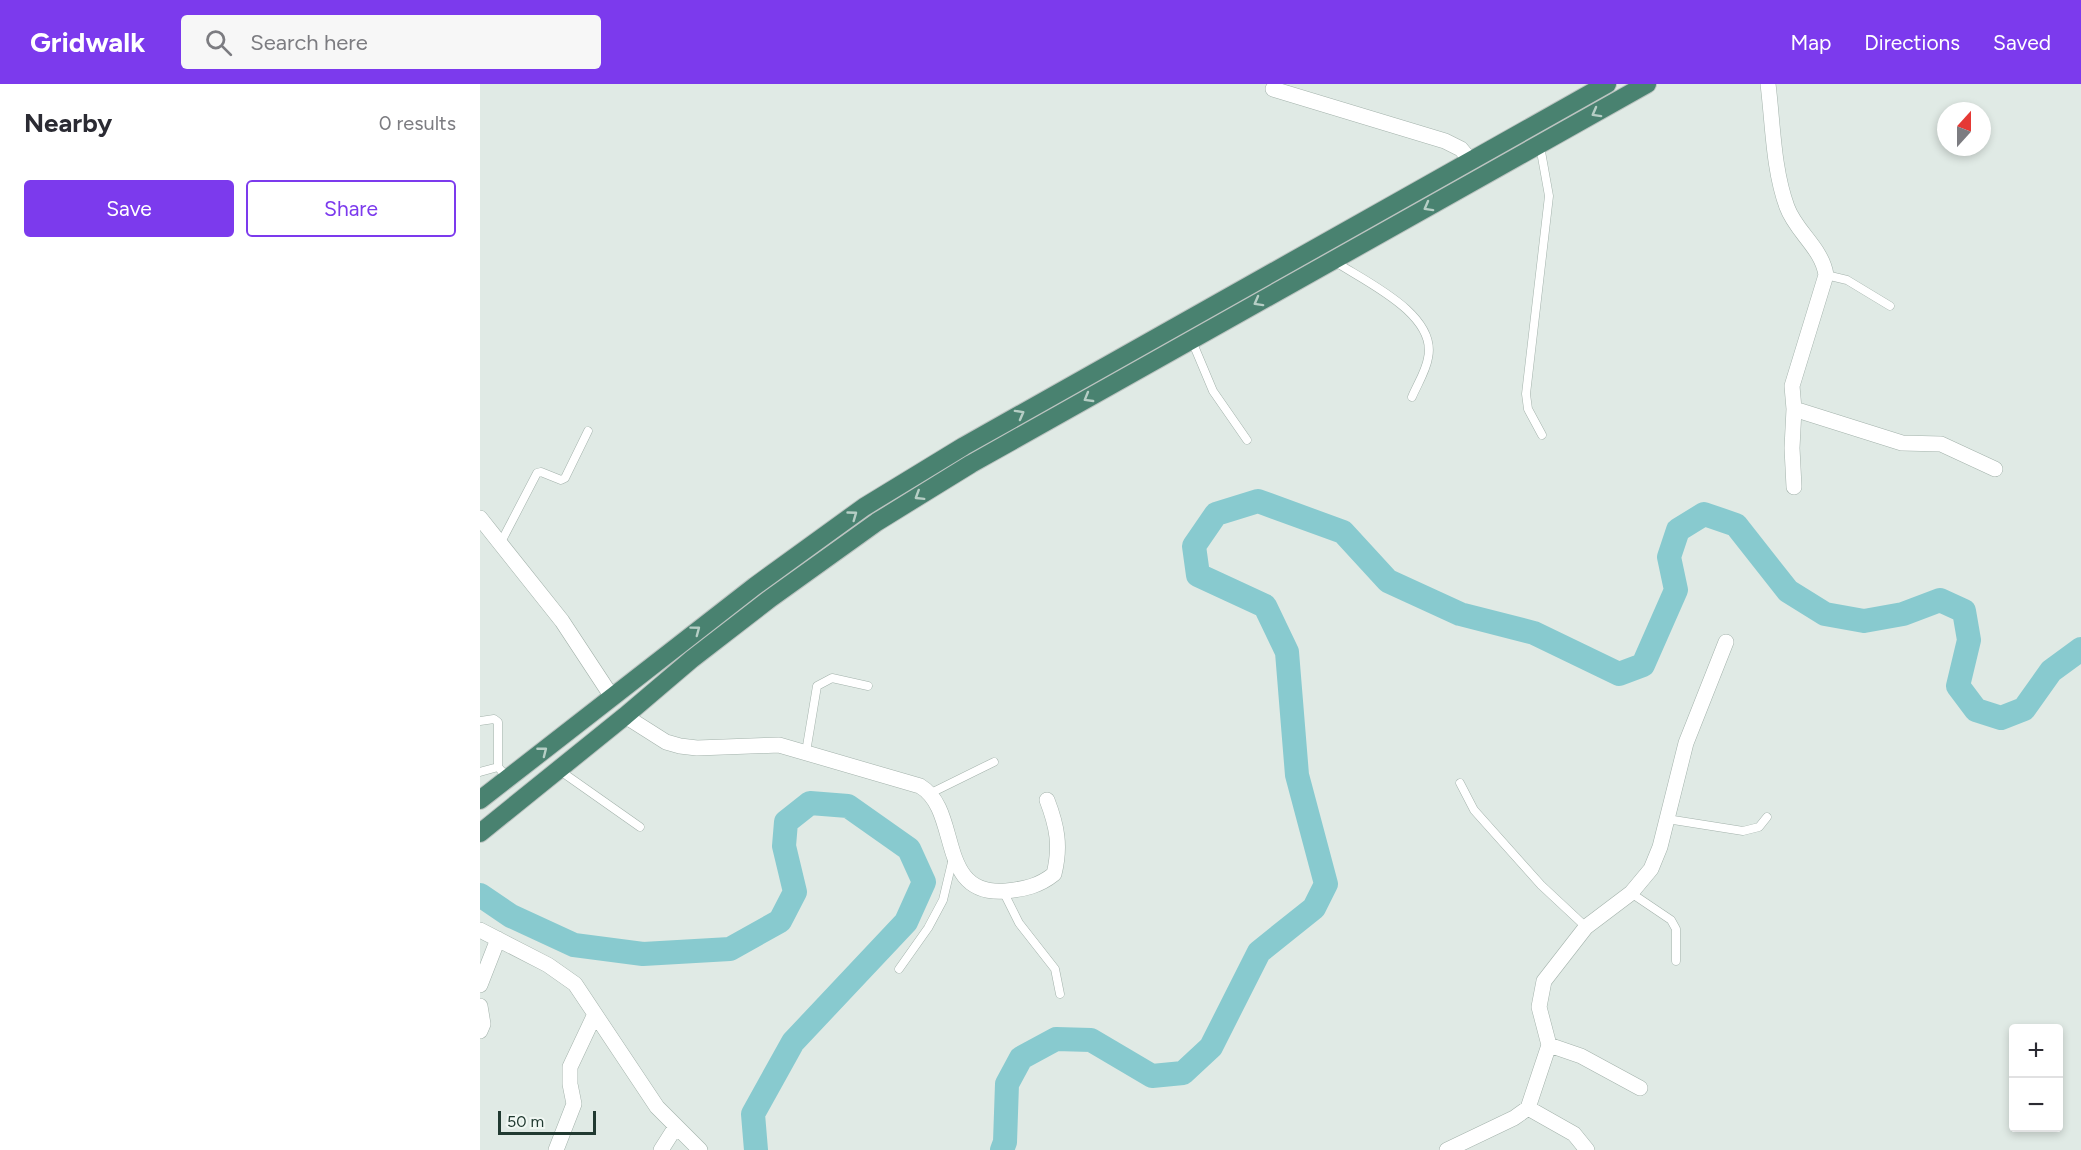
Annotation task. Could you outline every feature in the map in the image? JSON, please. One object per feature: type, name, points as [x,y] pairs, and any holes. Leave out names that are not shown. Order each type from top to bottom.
[{"type":"highway","points":[[480,800],[503,772],[612,697],[755,586],[864,507],[964,446],[1607,84]]},
{"type":"highway","points":[[480,833],[692,659],[877,522],[971,464],[1647,84]]},
{"type":"street","points":[[1768,84],[1777,164],[1787,209],[1815,249],[1825,266],[1826,274],[1792,386],[1794,487]]},
{"type":"street","points":[[1273,89],[1445,141],[1461,149],[1470,160]]},
{"type":"street","points":[[1794,409],[1902,443],[1941,444],[1958,449],[1995,469]]},
{"type":"street","points":[[480,518],[562,621],[612,697]]},
{"type":"street","points":[[1447,1150],[1514,1118],[1528,1108],[1549,1045],[1539,999],[1544,981],[1586,927],[1631,893],[1651,869],[1667,819],[1686,743],[1726,642]]},
{"type":"street","points":[[625,716],[666,742],[680,746],[697,748],[780,745],[920,786],[931,793],[938,804],[959,871],[976,885],[996,892],[1041,884],[1053,874],[1059,842],[1056,822],[1047,800]]},
{"type":"street","points":[[480,930],[560,972],[575,984],[657,1107],[675,1128],[700,1150]]},
{"type":"street","points":[[480,985],[498,939]]},
{"type":"street","points":[[480,1006],[483,1024],[480,1031]]},
{"type":"street","points":[[556,1150],[574,1104],[570,1084],[570,1067],[595,1014]]},
{"type":"street","points":[[1549,1045],[1591,1061],[1640,1088]]},
{"type":"street","points":[[1528,1108],[1574,1134],[1587,1150]]},
{"type":"street","points":[[661,1150],[675,1128]]},
{"type":"lane","points":[[1539,144],[1549,196],[1548,221],[1526,394],[1528,409],[1542,435]]},
{"type":"lane","points":[[1333,260],[1391,297],[1419,320],[1428,340],[1429,358],[1412,397]]},
{"type":"lane","points":[[1826,274],[1847,280],[1890,306]]},
{"type":"lane","points":[[1191,340],[1213,391],[1247,440]]},
{"type":"lane","points":[[500,544],[537,473],[541,472],[561,480],[566,478],[588,430]]},
{"type":"lane","points":[[806,752],[817,686],[832,678],[868,686]]},
{"type":"lane","points":[[480,721],[494,719],[498,722],[503,772],[480,772]]},
{"type":"lane","points":[[931,793],[994,762]]},
{"type":"lane","points":[[559,770],[640,827]]},
{"type":"lane","points":[[1460,783],[1474,810],[1541,885],[1586,927]]},
{"type":"lane","points":[[1667,819],[1743,831],[1759,828],[1767,817]]},
{"type":"lane","points":[[899,969],[928,928],[943,900],[954,857]]},
{"type":"lane","points":[[1003,891],[1018,923],[1055,969],[1060,994]]},
{"type":"lane","points":[[1631,893],[1671,920],[1676,929],[1676,961]]},
{"type":"waterway","points":[[1002,1150],[1005,1142],[1007,1084],[1021,1058],[1056,1039],[1091,1040],[1152,1076],[1183,1073],[1211,1047],[1259,952],[1314,908],[1326,884],[1297,775],[1287,652],[1265,606],[1198,575],[1194,546],[1216,514],[1258,501],[1343,532],[1388,581],[1460,614],[1534,633],[1619,674],[1643,665],[1676,590],[1669,557],[1678,530],[1704,514],[1736,525],[1788,591],[1825,614],[1864,621],[1903,614],[1940,600],[1964,611],[1969,640],[1958,686],[1976,710],[2001,718],[2024,709],[2051,671],[2081,649]]},
{"type":"waterway","points":[[480,895],[511,916],[574,945],[643,954],[730,949],[780,921],[795,892],[784,846],[786,822],[810,803],[848,806],[909,849],[924,882],[906,922],[793,1042],[753,1114],[756,1150]]}]
